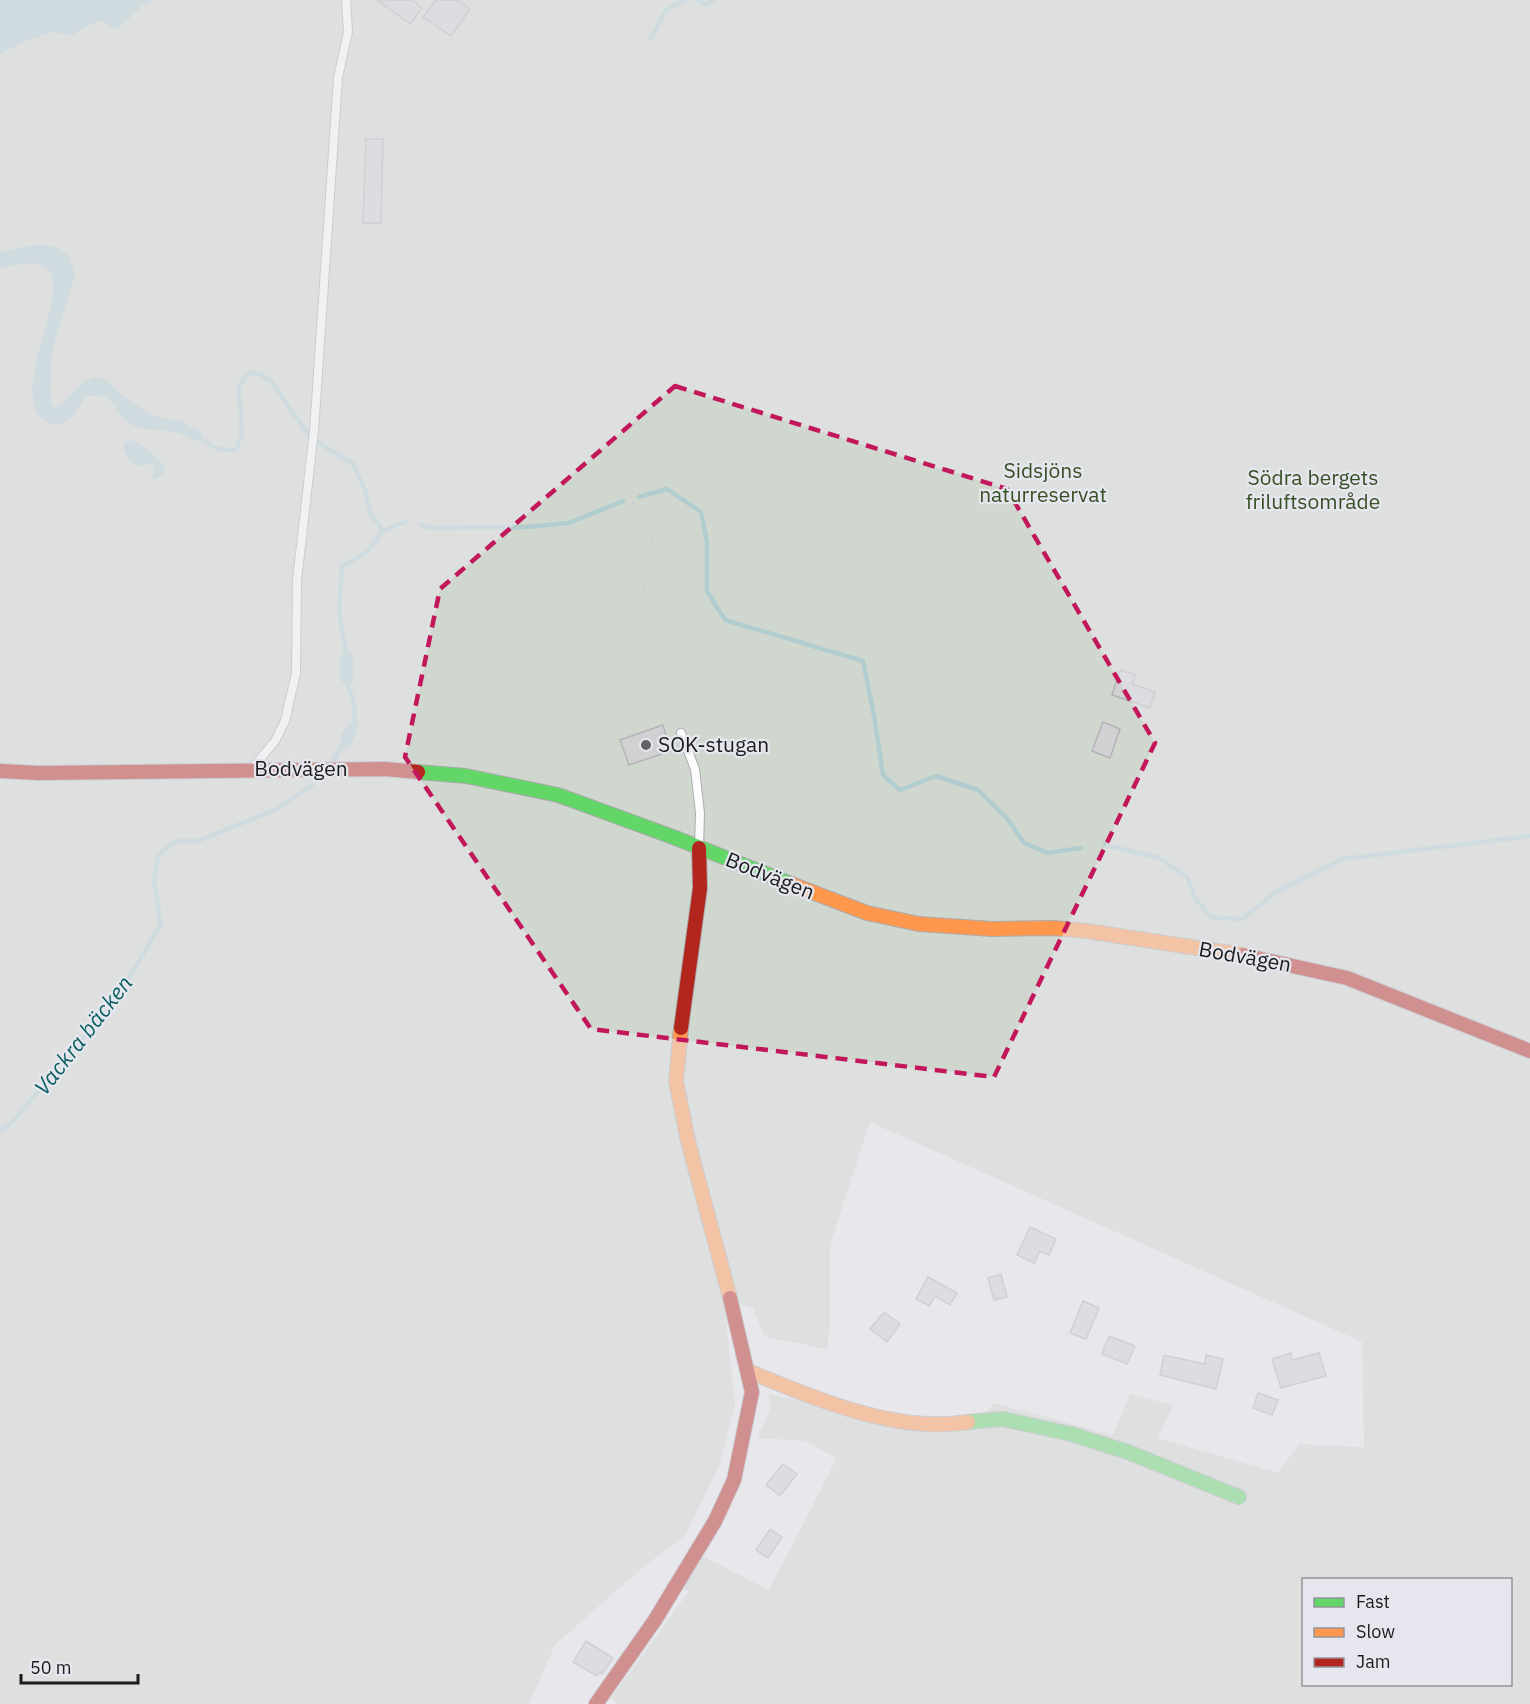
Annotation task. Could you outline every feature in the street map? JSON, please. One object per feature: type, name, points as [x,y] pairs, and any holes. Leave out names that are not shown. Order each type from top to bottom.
[{"type":"street","name":"Bodvägen","points":[[0,771],[351,769],[439,772],[521,786],[603,810],[867,913],[938,927],[1053,928],[1087,931],[1260,959],[1347,978],[1530,1052]]},
{"type":"street","points":[[596,1704],[655,1620],[715,1521],[734,1480],[752,1392],[688,1140],[676,1081],[681,1024],[700,888],[699,848]]},
{"type":"street","points":[[748,1371],[830,1402],[889,1417],[936,1425],[970,1424],[996,1418],[1075,1434],[1118,1448],[1239,1497]]},
{"type":"lane","points":[[252,769],[275,741],[285,722],[296,674],[297,580],[314,431],[338,78],[348,32],[346,0]]},
{"type":"lane","points":[[681,733],[695,769],[700,813],[699,848]]},
{"type":"path","points":[[0,516],[76,539],[97,540],[125,529],[173,495],[213,425],[208,368],[214,343],[223,327],[263,282],[274,265],[286,235],[278,74],[272,27],[274,0]]},
{"type":"path","points":[[337,93],[350,85],[382,79],[433,86],[471,80],[509,60],[589,0]]},
{"type":"path","points":[[338,324],[346,333],[355,359],[371,378],[382,386],[411,387],[460,361],[549,330],[593,308],[645,257],[684,236],[702,232],[718,233],[727,238],[744,257],[786,278],[795,272],[802,260],[811,262],[812,258],[790,223],[780,194],[764,164],[748,149],[735,131],[731,107],[749,52],[744,34],[724,0]]},
{"type":"path","points":[[321,334],[330,332],[348,314],[364,288],[394,221]]},
{"type":"path","points":[[411,533],[405,499],[384,459],[347,407],[366,409],[386,415],[413,414],[506,370],[562,355],[609,327],[648,282],[678,270],[709,276],[732,286],[760,307],[796,344],[830,371],[884,401],[942,423],[995,438],[1073,471],[1131,515],[1187,536],[1232,541],[1320,571],[1364,598],[1505,673],[1530,683]]},
{"type":"path","points":[[625,311],[635,348],[631,500],[648,519],[653,535],[644,590],[651,625]]},
{"type":"path","points":[[173,495],[200,510]]},
{"type":"path","points":[[1365,985],[1413,947],[1454,926],[1462,919],[1468,911],[1503,811],[1530,774]]},
{"type":"path","points":[[1323,1533],[1372,1536],[1530,1569]]},
{"type":"highlighted area","points":[[675,386],[1007,489],[1155,743],[994,1077],[591,1029],[405,757],[440,589]]},
{"type":"green space","name":"Sidsjöns naturreservat","points":[[0,0],[1530,0],[1530,1704],[618,1704],[611,1698],[689,1591],[682,1587],[701,1555],[769,1590],[837,1458],[804,1441],[758,1438],[771,1406],[768,1394],[816,1404],[883,1424],[987,1412],[994,1403],[1113,1435],[1130,1394],[1173,1405],[1158,1438],[1278,1473],[1299,1444],[1364,1447],[1362,1342],[870,1122],[830,1245],[830,1327],[827,1349],[765,1337],[753,1308],[724,1299],[735,1405],[719,1466],[685,1536],[642,1568],[555,1645],[529,1704],[0,1704]]},
{"type":"water","points":[[0,0],[153,0],[143,5],[117,30],[100,20],[72,35],[51,32],[20,43],[0,55]]},
{"type":"water","points":[[45,245],[60,248],[69,257],[75,275],[52,351],[50,392],[54,407],[60,406],[83,382],[96,377],[105,379],[123,396],[152,416],[181,421],[202,433],[197,442],[174,432],[133,425],[122,417],[112,403],[104,397],[87,396],[71,417],[61,424],[49,423],[37,411],[33,394],[34,372],[51,303],[53,284],[49,270],[39,264],[0,268],[0,252],[26,246]]},
{"type":"water","points":[[130,440],[156,457],[166,470],[162,475],[154,480],[151,479],[154,472],[153,467],[149,464],[137,466],[130,461],[123,448]]},
{"type":"water","points":[[347,648],[353,657],[353,682],[349,687],[340,680],[340,658]]},
{"type":"water","points":[[355,719],[359,722],[354,739],[343,750],[340,745],[342,732]]},
{"type":"building","points":[[377,0],[412,0],[422,8],[410,24]]},
{"type":"building","points":[[436,0],[457,0],[470,9],[451,36],[423,17]]},
{"type":"building","points":[[366,139],[383,139],[381,223],[363,223]]},
{"type":"building","points":[[1120,670],[1136,675],[1132,684],[1155,692],[1150,708],[1112,695]]},
{"type":"building","points":[[1103,722],[1120,729],[1110,758],[1092,751]]},
{"type":"building","name":"SOK-stugan","points":[[663,725],[671,751],[629,765],[620,740]]},
{"type":"building","points":[[1030,1227],[1056,1239],[1049,1255],[1040,1251],[1034,1263],[1017,1255]]},
{"type":"building","points":[[1001,1274],[1007,1297],[994,1300],[988,1278]]},
{"type":"building","points":[[928,1277],[957,1293],[950,1305],[935,1296],[929,1306],[916,1299]]},
{"type":"building","points":[[1083,1301],[1099,1308],[1086,1339],[1070,1333]]},
{"type":"building","points":[[884,1312],[900,1324],[887,1342],[870,1329]]},
{"type":"building","points":[[1109,1336],[1135,1346],[1127,1364],[1102,1354]]},
{"type":"building","points":[[1291,1353],[1292,1360],[1319,1353],[1326,1376],[1281,1388],[1272,1359]]},
{"type":"building","points":[[1164,1355],[1205,1364],[1206,1355],[1223,1359],[1216,1389],[1160,1375]]},
{"type":"building","points":[[1258,1393],[1278,1400],[1272,1415],[1253,1408]]},
{"type":"building","points":[[783,1464],[797,1474],[780,1496],[766,1485]]},
{"type":"building","points":[[770,1529],[782,1537],[768,1558],[756,1550]]},
{"type":"building","points":[[586,1641],[613,1658],[602,1674],[600,1672],[597,1676],[573,1662]]},
{"type":"waterway","points":[[651,38],[666,10],[685,0]]},
{"type":"waterway","points":[[697,0],[705,5],[713,0]]},
{"type":"waterway","name":"Vackra bäcken","points":[[196,435],[219,449],[236,449],[242,434],[239,389],[243,379],[250,373],[260,374],[271,381],[310,437],[353,464],[365,490],[371,514],[383,531],[366,553],[342,566],[339,611],[346,655]]},
{"type":"waterway","points":[[639,497],[667,489],[701,512],[707,542],[707,591],[725,620],[863,661],[883,775],[900,790],[936,776],[978,790],[1007,818],[1024,843],[1048,853],[1081,848]]},
{"type":"waterway","points":[[421,525],[431,528],[527,527],[569,523],[623,501]]},
{"type":"waterway","points":[[383,531],[407,521]]},
{"type":"waterway","name":"Vackra bäcken","points":[[347,684],[355,709],[353,724]]},
{"type":"waterway","name":"Vackra bäcken","points":[[333,761],[344,742]]},
{"type":"waterway","name":"Vackra bäcken","points":[[0,1130],[14,1120],[117,998],[161,924],[154,882],[158,855],[177,841],[198,841],[277,809],[312,785]]},
{"type":"waterway","points":[[1105,845],[1159,858],[1187,877],[1194,896],[1210,917],[1242,919],[1278,891],[1343,859],[1530,836]]},
{"type":"traffic: fast","points":[[418,772],[466,776],[558,795],[673,837],[791,884]]},
{"type":"traffic: fast","points":[[968,1422],[1003,1419],[1071,1434],[1128,1452],[1239,1497]]},
{"type":"traffic: slow","points":[[791,884],[867,913],[919,924],[992,929],[1053,928],[1087,931],[1243,955]]},
{"type":"traffic: slow","points":[[681,1028],[676,1081],[688,1141],[730,1298]]},
{"type":"traffic: slow","points":[[748,1371],[827,1402],[884,1418],[913,1423],[968,1422]]},
{"type":"traffic: jam","points":[[0,771],[39,773],[385,769],[418,772]]},
{"type":"traffic: jam","points":[[681,1028],[700,888],[699,848]]},
{"type":"traffic: jam","points":[[1243,955],[1347,978],[1530,1051]]},
{"type":"traffic: jam","points":[[596,1704],[655,1620],[715,1521],[734,1480],[752,1392],[730,1298]]},
{"type":"place","name":"SOK-stugan","points":[[646,745]]},
{"type":"park label","name":"Södra bergets friluftsområde","points":[[1313,490]]}]
